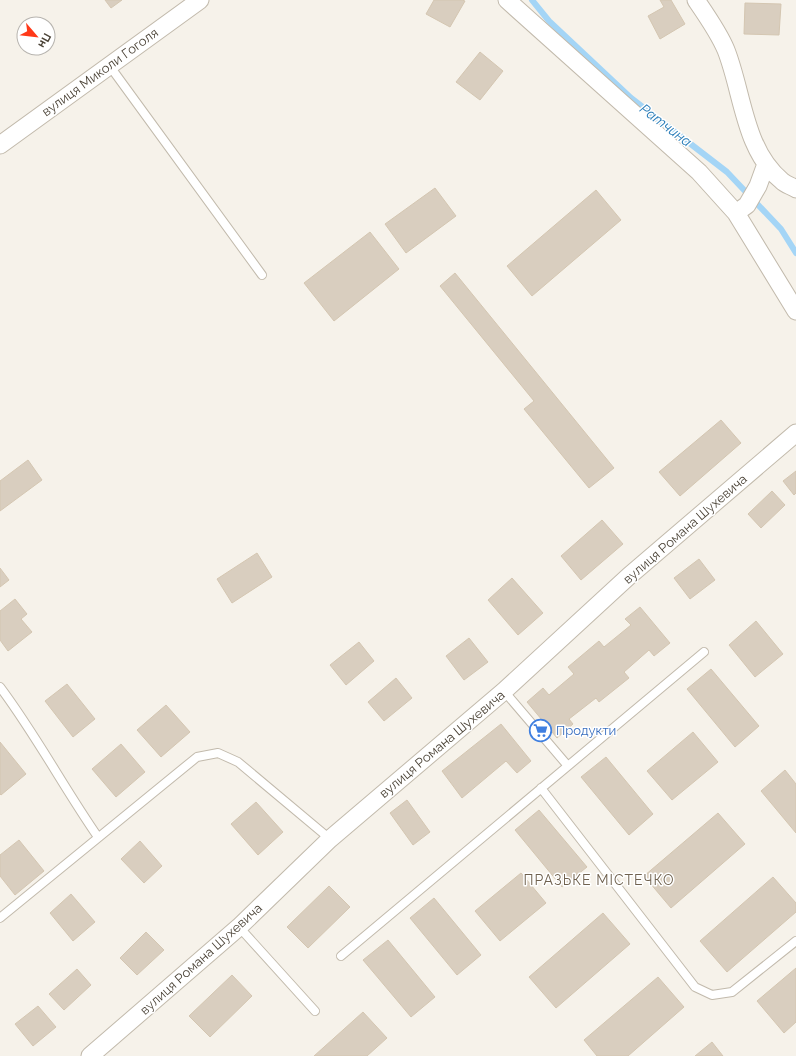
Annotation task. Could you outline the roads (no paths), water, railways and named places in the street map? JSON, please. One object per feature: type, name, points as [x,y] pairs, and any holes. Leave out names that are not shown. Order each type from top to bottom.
[{"type":"street","name":"вулиця Миколи Гоголя","points":[[0,145],[200,0]]},
{"type":"street","points":[[507,0],[741,209],[796,311]]},
{"type":"street","points":[[696,0],[710,8],[726,50],[753,140],[766,164],[783,182],[796,189]]},
{"type":"street","points":[[741,209],[758,186],[766,164]]},
{"type":"street","name":"вулиця Романа Шухевича","points":[[90,1056],[239,927],[330,839],[504,691],[629,576],[796,433]]},
{"type":"lane","points":[[109,65],[262,275]]},
{"type":"lane","points":[[341,956],[704,652]]},
{"type":"lane","points":[[0,688],[48,758],[76,805],[98,837]]},
{"type":"lane","points":[[504,691],[568,766]]},
{"type":"lane","points":[[0,918],[197,757],[218,753],[238,762],[330,839]]},
{"type":"lane","points":[[541,788],[695,987],[712,994],[732,992],[796,940]]},
{"type":"lane","points":[[239,927],[315,1011]]},
{"type":"waterway","name":"Ратчина","points":[[532,0],[549,21],[631,98],[727,172],[781,229],[796,253]]},
{"type":"place","name":"Продукти","points":[[541,730]]},
{"type":"district","name":"ПРАЗЬКЕ МІСТЕЧКО","points":[[599,880]]}]
